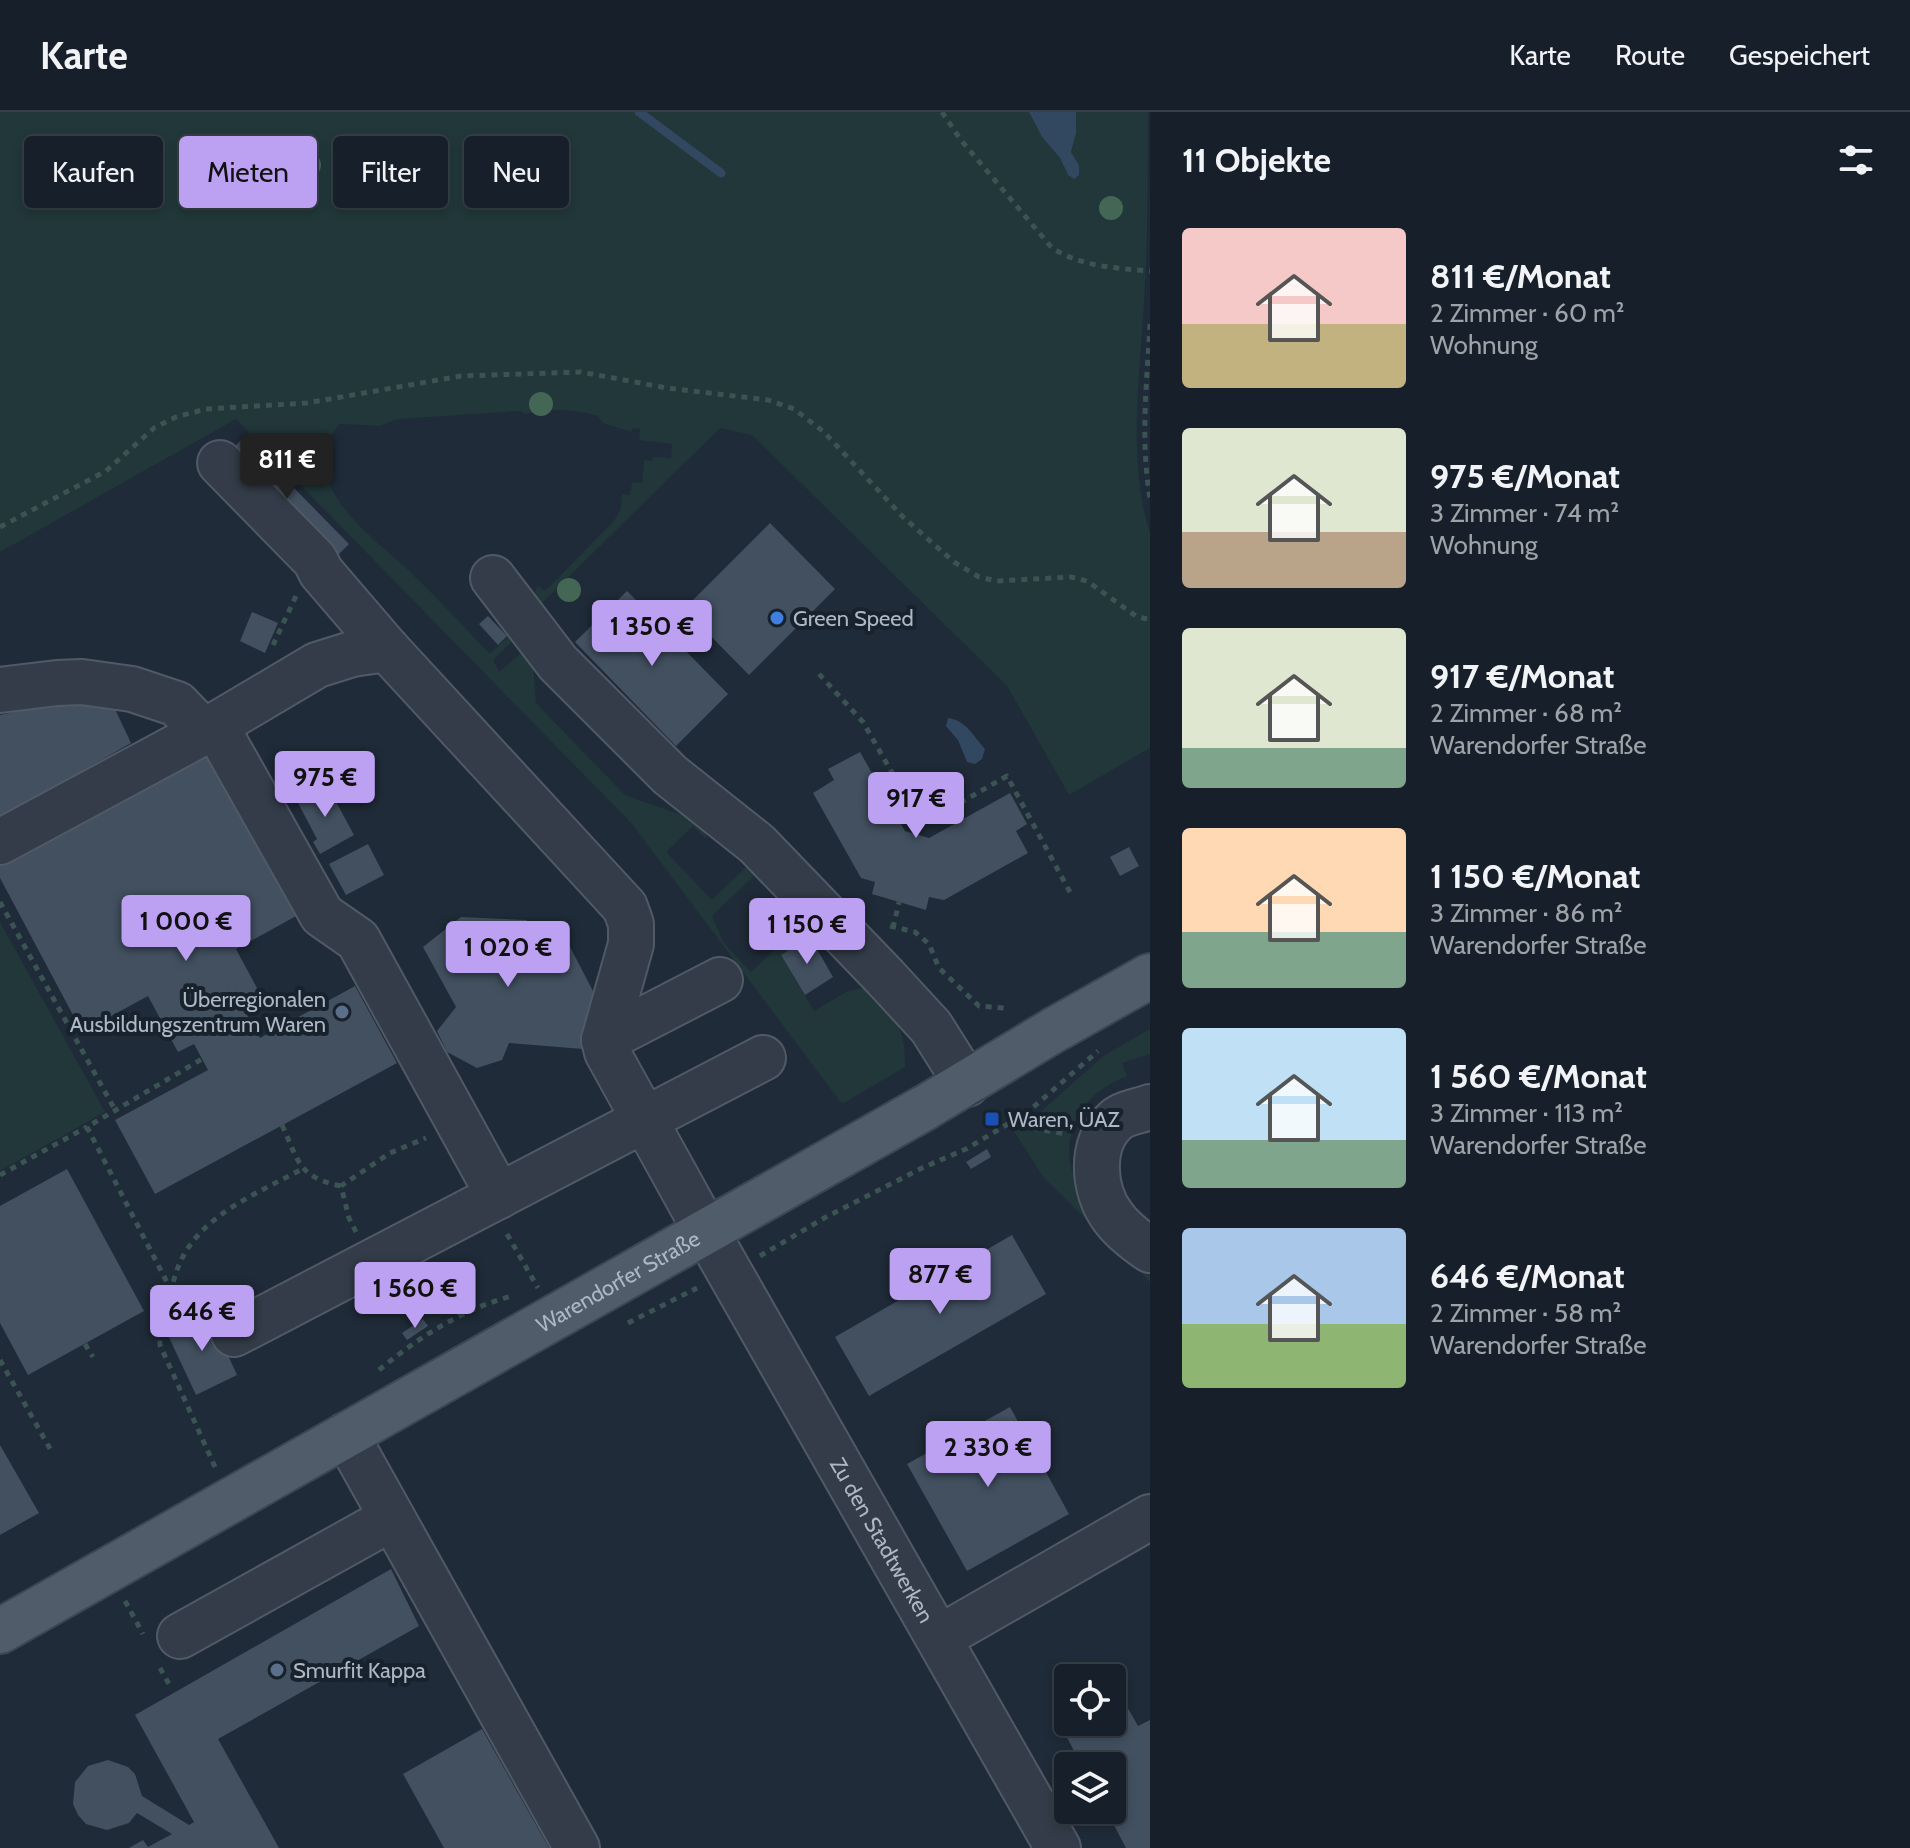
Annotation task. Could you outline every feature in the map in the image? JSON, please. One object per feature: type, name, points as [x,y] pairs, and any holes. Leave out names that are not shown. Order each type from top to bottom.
[{"type":"main road","name":"Warendorfer Straße","points":[[0,1631],[967,1084],[1150,976]]},
{"type":"street","points":[[220,463],[315,560],[321,572],[387,649],[625,907],[631,924],[631,944],[604,1040]]},
{"type":"street","points":[[493,578],[558,663],[670,775],[757,844],[885,977],[931,1027],[967,1084]]},
{"type":"street","points":[[0,842],[210,728],[317,665],[352,654],[387,649]]},
{"type":"street","points":[[0,690],[82,682],[132,689],[177,704],[210,728],[322,915],[358,940],[460,1125],[494,1198]]},
{"type":"street","points":[[604,1040],[720,980]]},
{"type":"street","name":"Zu den Stadtwerken","points":[[604,1040],[607,1052],[643,1121],[1058,1848]]},
{"type":"street","points":[[234,1334],[763,1058]]},
{"type":"street","points":[[1150,1107],[1118,1118],[1105,1133],[1098,1154],[1098,1186],[1104,1203],[1113,1218],[1150,1250]]},
{"type":"street","points":[[346,1435],[577,1848]]},
{"type":"street","points":[[939,1638],[1150,1517]]},
{"type":"street","points":[[180,1636],[392,1518]]},
{"type":"path","points":[[942,112],[960,139],[1052,248],[1071,259],[1098,266],[1150,271]]},
{"type":"path","points":[[1150,324],[1145,422],[1146,476],[1150,498]]},
{"type":"path","points":[[0,527],[106,471],[154,428],[176,417],[206,409],[307,403],[461,376],[581,372],[667,388],[768,400],[794,409],[824,432],[903,517],[954,562],[979,577],[997,581],[1071,577],[1087,581],[1136,616],[1150,620]]},
{"type":"path","points":[[272,648],[308,568],[315,560]]},
{"type":"path","points":[[819,674],[863,722],[922,825],[1007,776],[1071,894]]},
{"type":"path","points":[[0,902],[115,1110]]},
{"type":"path","points":[[0,1175],[202,1059]]},
{"type":"path","points":[[282,1125],[302,1169],[312,1177],[341,1186]]},
{"type":"path","points":[[341,1186],[390,1153],[414,1141],[444,1134],[460,1125]]},
{"type":"path","points":[[87,1127],[178,1304],[176,1313],[163,1323],[159,1333],[160,1345],[218,1472]]},
{"type":"path","points":[[172,1293],[176,1272],[202,1230],[226,1210],[302,1169]]},
{"type":"path","points":[[341,1186],[349,1218],[372,1262]]},
{"type":"path","points":[[494,1198],[538,1289]]},
{"type":"path","points":[[85,1344],[93,1357]]},
{"type":"path","points":[[0,1360],[53,1454]]},
{"type":"green space","points":[[0,112],[1029,112],[1068,175],[1078,172],[1079,165],[1071,152],[1076,133],[1076,112],[1148,112],[1146,255],[1137,448],[1143,505],[1150,533],[1150,748],[1069,795],[1007,686],[752,435],[720,428],[537,608],[535,591],[538,586],[545,591],[614,521],[621,508],[622,494],[630,495],[632,482],[642,483],[644,460],[671,458],[672,444],[639,440],[640,429],[633,428],[631,432],[603,423],[598,416],[553,410],[397,419],[380,426],[340,424],[324,449],[324,467],[329,482],[345,509],[490,654],[514,631],[518,636],[493,660],[499,672],[526,649],[532,649],[536,703],[625,795],[707,824],[706,839],[693,826],[666,852],[712,900],[746,867],[733,853],[770,877],[768,890],[754,876],[712,916],[724,943],[751,972],[801,925],[786,910],[799,909],[821,932],[781,955],[814,1011],[848,991],[868,987],[885,1006],[901,1031],[905,1067],[842,1104],[632,824],[236,419],[0,552]]},
{"type":"green space","points":[[0,922],[105,1112],[0,1171]]},
{"type":"green space","points":[[1150,1029],[1150,1054],[1122,1063],[1127,1076],[1102,1089],[1089,1101],[1074,1125],[1069,1148],[1071,1169],[1078,1188],[1103,1224],[1150,1270],[1150,1282],[1044,1178],[1013,1130],[1037,1115],[1102,1057]]},
{"type":"water","points":[[1029,112],[1076,112],[1076,133],[1071,152],[1079,165],[1079,175],[1074,179],[1042,137]]},
{"type":"water","points":[[948,718],[965,726],[985,749],[982,759],[975,764],[967,762],[958,740],[946,726]]},
{"type":"building","points":[[244,437],[349,544],[328,565],[225,456]]},
{"type":"building","points":[[770,523],[835,589],[749,675],[684,609]]},
{"type":"building","points":[[627,591],[728,694],[676,746],[575,642]]},
{"type":"building","points":[[252,612],[278,623],[265,653],[240,641]]},
{"type":"building","points":[[488,616],[507,636],[498,645],[479,624]]},
{"type":"building","points":[[62,702],[114,707],[131,743],[0,818],[0,715]]},
{"type":"building","points":[[208,748],[298,915],[236,949],[265,1003],[246,1013],[260,1038],[355,986],[397,1063],[155,1194],[115,1120],[208,1070],[194,1044],[178,1052],[148,996],[82,1032],[0,878],[0,860]]},
{"type":"building","points":[[860,752],[905,831],[929,838],[1010,793],[1027,824],[1016,831],[1028,853],[944,900],[929,897],[926,910],[872,894],[875,882],[861,878],[813,793],[834,780],[828,769]]},
{"type":"building","points":[[327,785],[354,835],[320,854],[313,842],[317,839],[297,801]]},
{"type":"building","points":[[368,844],[384,875],[346,895],[329,864]]},
{"type":"building","points":[[1129,847],[1139,866],[1120,876],[1110,857]]},
{"type":"building","points":[[461,917],[526,920],[569,945],[593,991],[583,1049],[509,1043],[502,1060],[477,1068],[447,1052],[437,1031],[456,1007],[423,947]]},
{"type":"building","points":[[810,937],[833,977],[805,995],[781,955]]},
{"type":"building","points":[[987,1149],[991,1157],[971,1169],[966,1162]]},
{"type":"building","points":[[67,1169],[144,1311],[28,1375],[0,1323],[0,1206]]},
{"type":"building","points":[[1012,1235],[1046,1294],[869,1396],[835,1337]]},
{"type":"building","points":[[208,1312],[237,1375],[196,1395],[166,1331]]},
{"type":"building","points":[[423,1319],[428,1326],[407,1340],[402,1333]]},
{"type":"building","points":[[1010,1407],[1069,1514],[967,1571],[907,1464]]},
{"type":"building","points":[[0,1445],[39,1513],[0,1535]]},
{"type":"building","name":"Smurfit Kappa","points":[[391,1569],[419,1626],[218,1739],[279,1848],[129,1848],[143,1840],[148,1847],[172,1834],[137,1813],[129,1823],[107,1830],[86,1824],[78,1815],[73,1804],[75,1782],[88,1766],[108,1760],[128,1767],[135,1774],[142,1796],[189,1825],[194,1822],[135,1715]]},
{"type":"building","points":[[1126,1705],[1138,1726],[1150,1720],[1150,1848],[1126,1848],[1113,1824],[1126,1824],[1126,1752],[1075,1752],[1066,1736],[1126,1736]]},
{"type":"building","points":[[482,1729],[549,1848],[444,1848],[403,1774]]},
{"type":"waterway","points":[[639,112],[721,173]]},
{"type":"place","name":"Green Speed","points":[[777,618]]},
{"type":"place","name":"Überregionalen Ausbildungszentrum Waren","points":[[342,1012]]},
{"type":"place","name":"Waren, ÜAZ","points":[[992,1119]]},
{"type":"place","name":"Smurfit Kappa","points":[[277,1670]]}]
